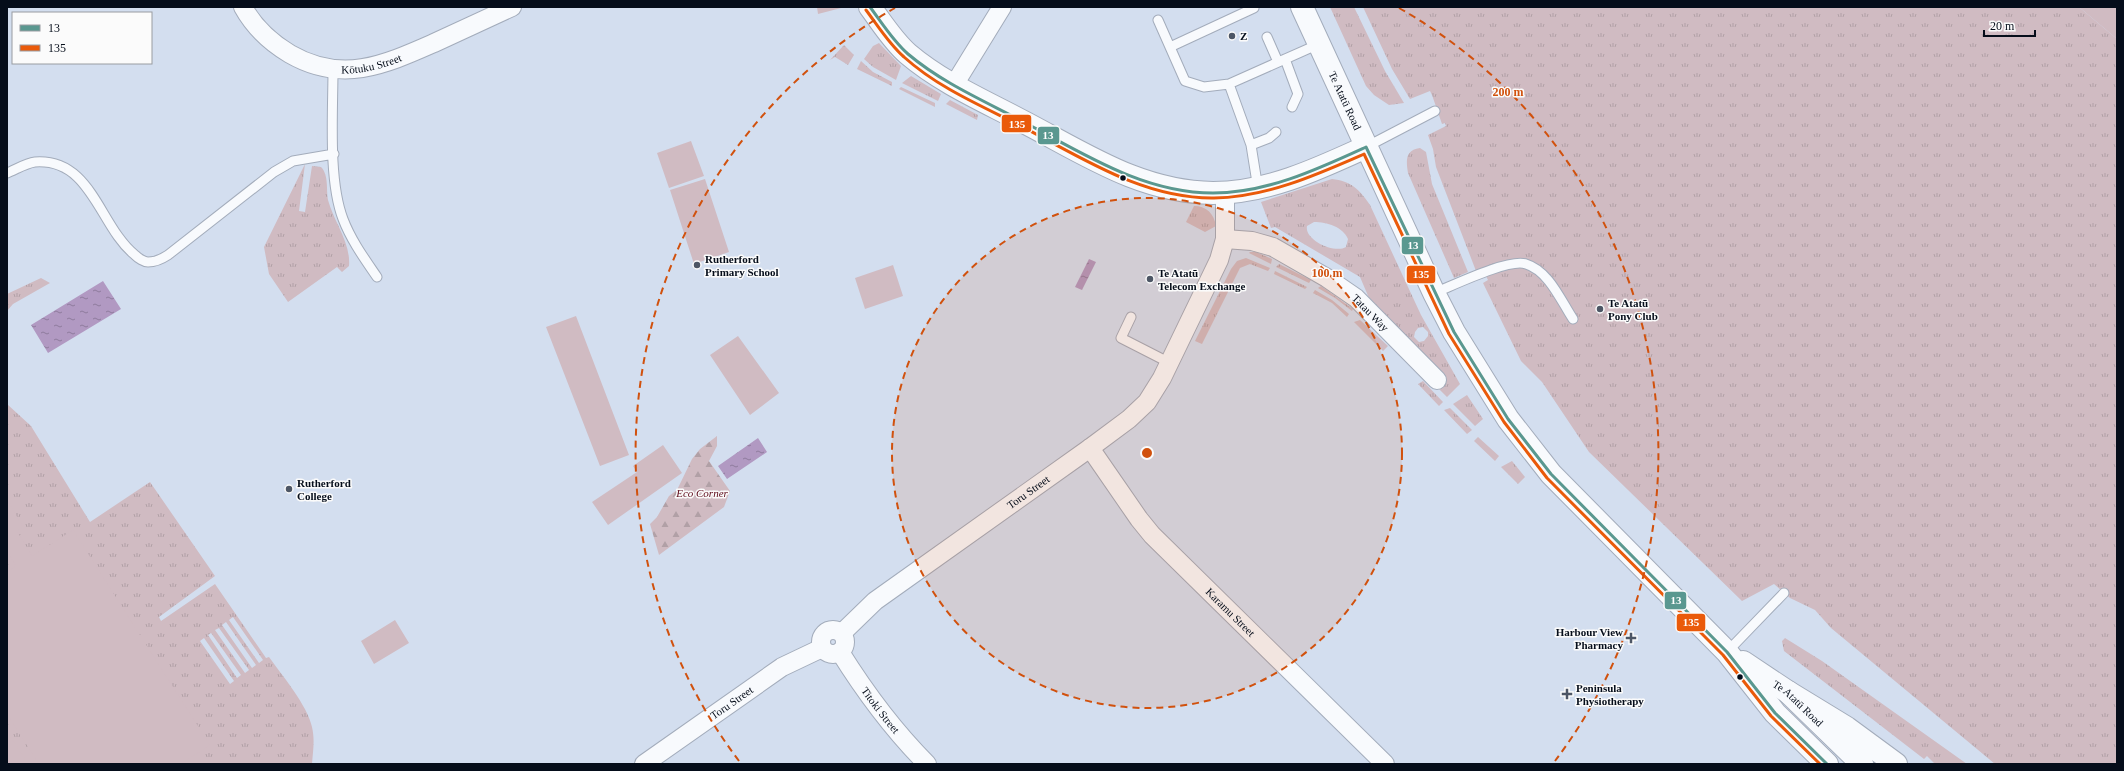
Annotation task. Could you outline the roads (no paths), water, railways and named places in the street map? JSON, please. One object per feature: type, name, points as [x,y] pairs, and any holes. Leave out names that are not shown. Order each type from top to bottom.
[{"type":"main road","points":[[870,7],[906,53],[932,72],[1075,150],[1139,180],[1180,190],[1225,192],[1258,189],[1336,161],[1366,147]]},
{"type":"main road","name":"Te Atatū Road","points":[[1302,7],[1434,294],[1454,332],[1508,419],[1552,474],[1727,652],[1810,756],[1827,764]]},
{"type":"main road","name":"Te Atatū Road","points":[[1727,652],[1788,692],[1862,764]]},
{"type":"main road","points":[[1788,692],[1847,728],[1896,764]]},
{"type":"street","name":"Kōtuku Street","points":[[243,7],[259,30],[282,49],[318,67],[333,70],[357,70],[404,57],[512,7]]},
{"type":"street","points":[[954,85],[1002,7]]},
{"type":"street","name":"Toru Street","points":[[842,633],[875,600],[1090,448],[1129,419],[1148,402],[1170,363],[1219,260],[1225,239],[1225,192]]},
{"type":"street","name":"Tatau Way","points":[[1225,239],[1252,241],[1273,247],[1327,278],[1356,298],[1438,380]]},
{"type":"street","name":"Karamu Street","points":[[1090,448],[1139,519],[1152,535],[1385,764]]},
{"type":"street","points":[[833,630],[842,633],[846,643],[840,652],[830,654],[822,648],[822,637],[826,632],[833,630]]},
{"type":"street","name":"Toru Street","points":[[644,764],[782,667],[822,648]]},
{"type":"street","name":"Titoki Street","points":[[840,652],[855,676],[897,731],[927,764]]},
{"type":"lane","points":[[1170,47],[1254,10]]},
{"type":"lane","points":[[1158,20],[1185,80],[1204,87],[1229,84],[1319,44]]},
{"type":"lane","points":[[1267,37],[1282,61],[1298,94],[1292,107]]},
{"type":"lane","points":[[333,70],[336,196],[342,218],[354,243],[377,277]]},
{"type":"lane","points":[[1229,84],[1252,145],[1258,189]]},
{"type":"lane","points":[[1366,147],[1435,110]]},
{"type":"lane","points":[[1252,145],[1269,138],[1276,132]]},
{"type":"lane","points":[[7,173],[33,162],[49,162],[64,166],[75,174],[91,193],[124,246],[136,257],[147,262],[158,261],[168,255],[274,172],[293,161],[334,154]]},
{"type":"lane","points":[[1434,294],[1472,277],[1508,265],[1526,264],[1539,271],[1549,282],[1573,319]]},
{"type":"lane","points":[[1131,316],[1121,338],[1170,363]]},
{"type":"lane","points":[[1727,652],[1784,593]]},
{"type":"water","points":[[1089,259],[1096,262],[1082,290],[1075,287]]},
{"type":"water","points":[[103,281],[121,309],[48,353],[31,325]]},
{"type":"water","points":[[758,438],[767,452],[727,479],[718,466]]},
{"type":"place","name":"Z","points":[[1232,36]]},
{"type":"place","name":"Rutherford Primary School","points":[[697,265]]},
{"type":"place","name":"Te Atatū Telecom Exchange","points":[[1150,279]]},
{"type":"place","name":"Te Atatū Pony Club","points":[[1600,309]]},
{"type":"place","name":"Rutherford College","points":[[289,489]]},
{"type":"place","name":"Harbour View Pharmacy","points":[[1631,638]]},
{"type":"place","name":"Peninsula Physiotherapy","points":[[1567,694]]},
{"type":"park label","name":"Eco Corner","points":[[702,493]]}]
